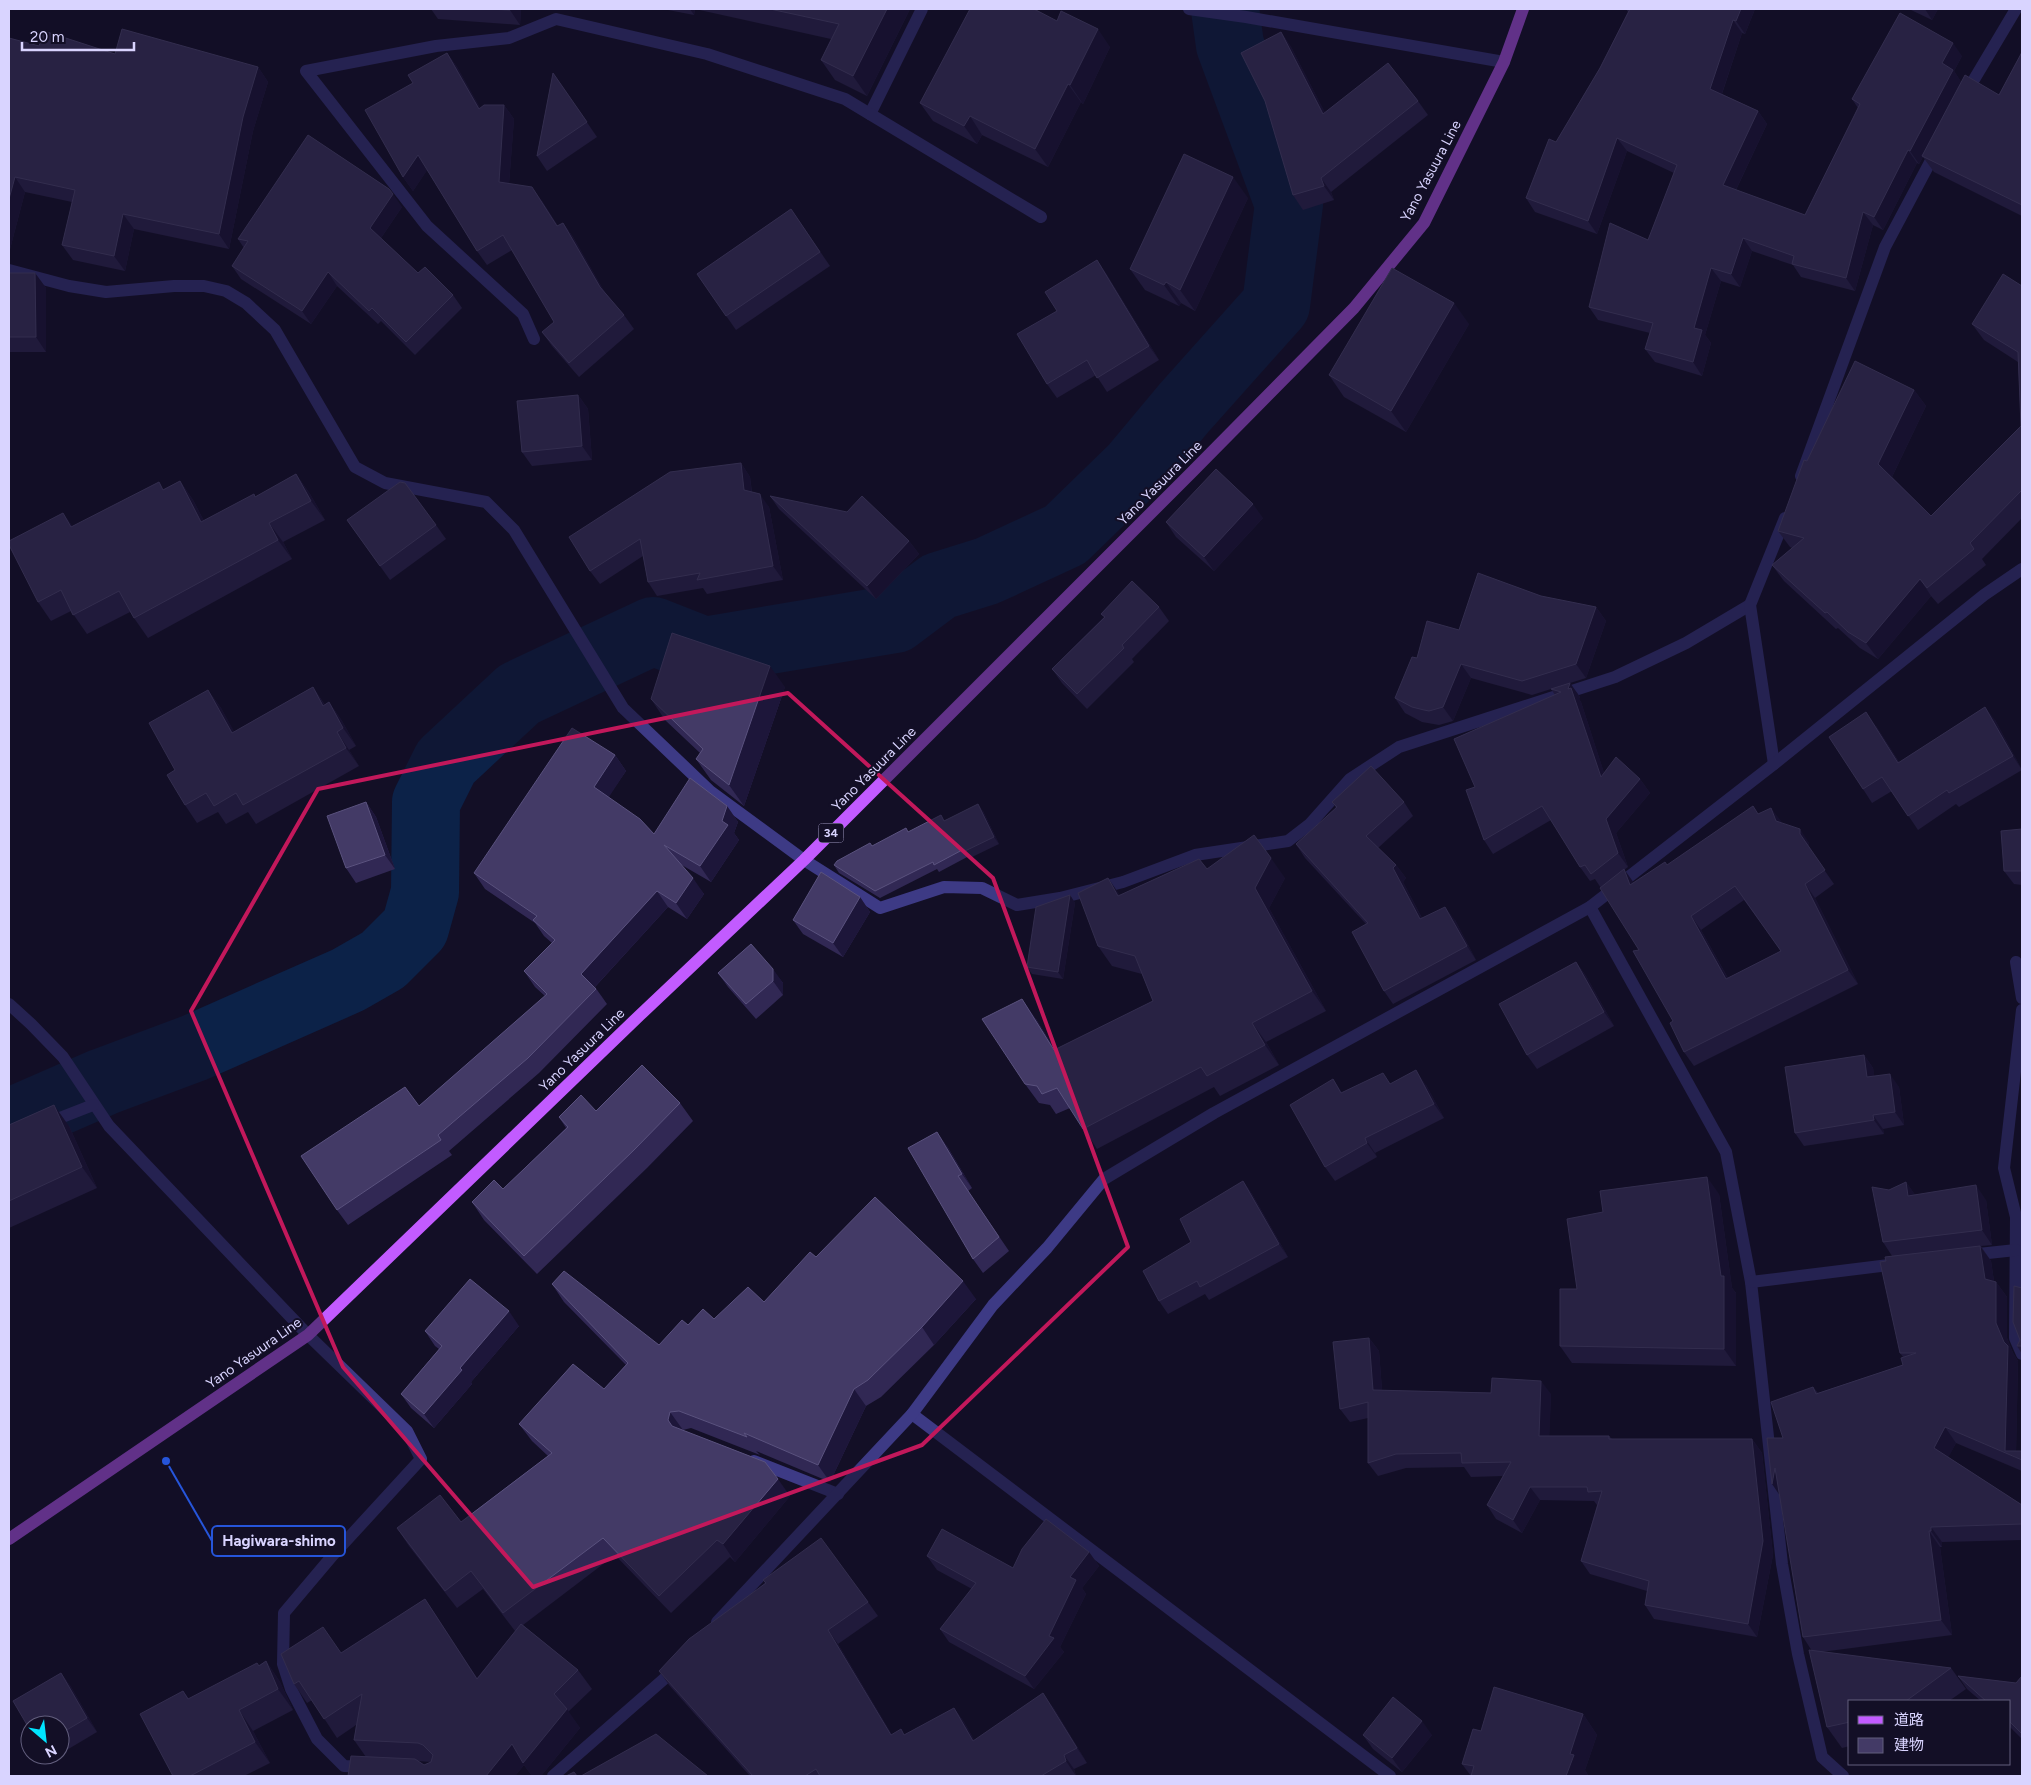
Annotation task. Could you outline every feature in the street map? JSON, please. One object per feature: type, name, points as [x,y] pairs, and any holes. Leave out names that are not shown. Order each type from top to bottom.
[{"type":"main road","name":"Yano Yasuura Line","points":[[9,1539],[308,1335],[804,860],[1354,308],[1424,223],[1504,62],[1523,9]]},
{"type":"street","points":[[870,114],[922,9]]},
{"type":"street","points":[[1958,108],[2016,9]]},
{"type":"street","points":[[1194,10],[1246,16],[1504,62]]},
{"type":"street","points":[[534,339],[523,314],[427,226],[306,71],[436,46],[509,38],[556,19],[707,54],[845,99],[1041,217]]},
{"type":"street","points":[[1797,485],[1885,247],[1940,143]]},
{"type":"street","points":[[9,270],[69,286],[106,292],[174,286],[204,286],[226,291],[246,303],[275,330],[356,467],[385,483],[486,502],[514,530],[623,708],[710,791],[804,860],[880,908],[944,887],[982,888],[1017,905],[1060,898],[1123,882],[1195,854],[1288,841],[1310,824],[1350,778],[1399,747],[1614,677],[1686,643],[1750,605]]},
{"type":"street","points":[[1774,764],[1750,605],[1791,503]]},
{"type":"street","points":[[711,1629],[912,1414],[993,1305],[1047,1248],[1104,1179],[1214,1113],[1590,907],[1774,764],[1984,595],[2022,568]]},
{"type":"street","points":[[1590,907],[1726,1152],[1751,1282],[1782,1564],[1798,1654],[1822,1758],[1843,1776]]},
{"type":"street","points":[[2016,962],[2022,998]]},
{"type":"street","points":[[9,1004],[62,1057],[109,1126],[308,1335],[407,1431],[421,1458],[333,1555],[284,1613],[283,1664],[291,1690],[317,1739],[344,1766],[382,1768]]},
{"type":"street","points":[[2022,1010],[2004,1168],[2016,1217],[2015,1338],[2022,1354]]},
{"type":"street","points":[[32,1129],[93,1105]]},
{"type":"street","points":[[1957,1257],[2016,1250]]},
{"type":"street","points":[[1751,1282],[1908,1263]]},
{"type":"street","points":[[912,1414],[1390,1776]]},
{"type":"street","points":[[741,1456],[838,1494]]},
{"type":"street","points":[[553,1776],[664,1679],[684,1658]]},
{"type":"highlighted area","points":[[788,693],[993,878],[1128,1247],[922,1445],[533,1587],[343,1367],[191,1011],[318,789]]},
{"type":"building","points":[[770,9],[887,9],[853,76],[821,60],[839,24]]},
{"type":"building","points":[[970,9],[1034,9],[1057,21],[1061,11],[1098,29],[1035,149],[970,116],[964,126],[920,103]]},
{"type":"building","points":[[1630,9],[1741,9],[1736,21],[1733,20],[1710,89],[1758,111],[1723,185],[1805,215],[1860,104],[1852,99],[1900,13],[1953,43],[1942,63],[1953,70],[1910,151],[1908,150],[1874,217],[1863,212],[1846,278],[1792,264],[1794,256],[1743,238],[1731,274],[1711,268],[1694,328],[1702,330],[1693,362],[1645,349],[1653,323],[1589,307],[1610,223],[1648,240],[1677,165],[1617,138],[1588,221],[1526,198],[1549,139],[1556,142],[1600,68]]},
{"type":"building","points":[[122,29],[258,67],[243,117],[219,234],[123,214],[114,256],[62,245],[75,190],[15,177],[9,199],[9,38],[39,46],[44,31],[115,54]]},
{"type":"building","points":[[1281,32],[1323,114],[1388,63],[1418,101],[1321,178],[1324,186],[1293,195],[1265,101],[1241,53]]},
{"type":"building","points":[[2022,52],[2022,205],[1922,156],[1965,75],[1999,95]]},
{"type":"building","points":[[447,53],[479,109],[484,105],[504,105],[499,182],[532,187],[557,226],[563,223],[600,287],[624,315],[569,363],[542,332],[554,322],[503,235],[477,251],[418,155],[403,177],[365,110],[413,83],[408,75]]},
{"type":"building","points":[[553,73],[587,122],[537,156]]},
{"type":"building","points":[[308,135],[389,189],[393,194],[370,228],[418,273],[425,267],[453,295],[406,342],[372,308],[369,311],[328,272],[302,311],[232,266],[248,241],[238,239]]},
{"type":"building","points":[[1184,154],[1233,177],[1180,290],[1166,282],[1164,285],[1130,269]]},
{"type":"building","points":[[791,209],[820,252],[726,316],[697,274]]},
{"type":"building","points":[[1097,260],[1149,346],[1097,378],[1087,360],[1047,384],[1017,334],[1057,311],[1045,292]]},
{"type":"building","points":[[1392,268],[1454,303],[1391,411],[1329,375]]},
{"type":"building","points":[[9,273],[35,273],[36,337],[9,337]]},
{"type":"building","points":[[2003,274],[2022,286],[2022,490],[1970,543],[1974,549],[1927,588],[1920,579],[1866,643],[1848,632],[1827,612],[1825,613],[1772,565],[1804,538],[1778,531],[1804,460],[1807,461],[1855,361],[1914,390],[1878,464],[1931,516],[2021,426],[2018,352],[1972,324]]},
{"type":"building","points":[[578,395],[582,446],[522,452],[517,401]]},
{"type":"building","points":[[741,463],[744,490],[760,494],[773,566],[697,580],[700,573],[648,582],[640,539],[590,571],[569,537],[670,472]]},
{"type":"building","points":[[1216,469],[1253,504],[1204,557],[1166,522]]},
{"type":"building","points":[[296,474],[311,501],[269,523],[278,540],[134,618],[119,591],[73,615],[61,590],[38,602],[9,545],[9,541],[63,513],[71,527],[159,482],[163,490],[180,481],[201,522],[254,494],[255,497]]},
{"type":"building","points":[[400,482],[405,483],[436,525],[380,566],[347,520]]},
{"type":"building","points":[[770,496],[847,512],[862,496],[909,541],[867,586]]},
{"type":"building","points":[[1478,573],[1541,596],[1596,607],[1576,664],[1522,681],[1461,664],[1443,707],[1429,711],[1412,707],[1395,698],[1412,657],[1417,658],[1427,621],[1459,630]]},
{"type":"building","points":[[1132,581],[1159,607],[1122,645],[1124,648],[1077,694],[1052,669],[1105,617],[1101,614]]},
{"type":"building","points":[[672,633],[770,666],[729,785],[696,759],[703,749],[651,699]]},
{"type":"building","points":[[1570,683],[1568,689],[1571,688],[1601,777],[1616,757],[1640,779],[1606,819],[1618,853],[1591,874],[1585,865],[1580,867],[1542,806],[1484,840],[1466,790],[1475,787],[1454,739],[1561,692],[1551,689]]},
{"type":"building","points":[[313,687],[323,706],[329,702],[343,728],[337,732],[346,748],[243,805],[236,793],[214,806],[206,793],[185,805],[167,775],[175,770],[149,723],[208,690],[232,733]]},
{"type":"building","points":[[1985,707],[2013,756],[1949,793],[1947,790],[1908,816],[1882,777],[1863,789],[1829,737],[1866,712],[1898,763]]},
{"type":"building","points":[[572,728],[615,755],[594,787],[640,819],[654,834],[690,778],[727,806],[722,821],[728,825],[700,866],[664,845],[693,878],[676,903],[657,891],[581,974],[596,989],[528,1058],[438,1135],[441,1140],[337,1210],[301,1156],[405,1087],[419,1106],[547,994],[524,971],[555,940],[533,920],[537,916],[474,873]]},
{"type":"building","points":[[1371,766],[1404,802],[1366,836],[1396,865],[1393,868],[1420,919],[1445,907],[1467,946],[1384,991],[1352,932],[1368,923],[1296,844],[1337,807],[1332,802]]},
{"type":"building","points":[[366,802],[385,855],[346,868],[327,816]]},
{"type":"building","points":[[978,804],[994,837],[965,851],[964,849],[934,865],[933,862],[875,891],[834,865],[837,861],[870,843],[872,846],[906,828],[908,832],[941,815],[944,821]]},
{"type":"building","points":[[1753,806],[1758,814],[1771,808],[1776,821],[1800,829],[1800,834],[1825,870],[1805,884],[1848,970],[1684,1052],[1670,1023],[1673,1021],[1633,951],[1639,950],[1600,888],[1624,869],[1630,885],[1665,862],[1667,865]],"holes":[[[1735,886],[1781,951],[1726,979],[1691,916]]]},
{"type":"building","points":[[2022,829],[2022,871],[2004,871],[2001,831]]},
{"type":"building","points":[[1254,835],[1271,858],[1255,888],[1312,991],[1252,1023],[1265,1045],[1207,1076],[1201,1067],[1083,1129],[1057,1088],[1042,1094],[1037,1086],[1025,1084],[982,1019],[1022,999],[1054,1050],[1153,1001],[1135,956],[1098,946],[1078,893],[1108,878],[1118,896],[1199,859],[1207,869]]},
{"type":"building","points":[[821,872],[860,897],[833,943],[793,920]]},
{"type":"building","points":[[1070,895],[1058,972],[1027,967],[1036,907]]},
{"type":"building","points":[[751,944],[773,969],[773,981],[746,1004],[718,973]]},
{"type":"building","points":[[1576,962],[1604,1012],[1527,1055],[1499,1004]]},
{"type":"building","points":[[1864,1055],[1867,1077],[1890,1074],[1895,1112],[1873,1115],[1874,1120],[1795,1133],[1785,1067]]},
{"type":"building","points":[[642,1065],[680,1103],[524,1256],[472,1202],[494,1180],[503,1189],[568,1127],[559,1117],[581,1095],[596,1111]]},
{"type":"building","points":[[1416,1070],[1434,1104],[1365,1138],[1367,1143],[1325,1167],[1290,1105],[1333,1079],[1341,1093],[1383,1073],[1390,1084]]},
{"type":"building","points":[[54,1105],[82,1167],[9,1201],[9,1125]]},
{"type":"building","points":[[937,1132],[962,1174],[958,1176],[999,1237],[973,1259],[908,1148]]},
{"type":"building","points":[[1707,1177],[1721,1276],[1724,1276],[1724,1349],[1560,1346],[1560,1289],[1577,1289],[1567,1219],[1603,1212],[1600,1191]]},
{"type":"building","points":[[1243,1181],[1279,1244],[1200,1287],[1197,1281],[1159,1301],[1143,1271],[1191,1242],[1180,1219]]},
{"type":"building","points":[[1906,1182],[1908,1196],[1976,1185],[1982,1230],[1883,1242],[1872,1187],[1889,1190]]},
{"type":"building","points":[[875,1197],[963,1281],[922,1327],[868,1380],[854,1389],[818,1465],[744,1433],[747,1437],[679,1411],[670,1412],[668,1420],[672,1426],[765,1462],[778,1479],[723,1544],[717,1540],[659,1596],[603,1538],[503,1613],[471,1571],[445,1591],[397,1528],[440,1495],[461,1522],[552,1453],[519,1424],[573,1364],[604,1389],[628,1363],[552,1284],[564,1271],[659,1345],[682,1320],[688,1325],[703,1309],[714,1319],[748,1287],[764,1302],[810,1252],[816,1257]]},
{"type":"building","points":[[1980,1246],[1985,1279],[1996,1282],[1996,1323],[2004,1342],[2008,1346],[2005,1451],[2022,1451],[2022,1460],[1945,1427],[1934,1448],[2022,1505],[2022,1524],[1931,1527],[1931,1531],[1929,1531],[1941,1620],[1803,1637],[1775,1468],[1772,1484],[1767,1438],[1783,1438],[1771,1402],[1813,1387],[1816,1394],[1903,1365],[1901,1358],[1916,1353],[1900,1353],[1880,1262],[1886,1261],[1885,1257]]},
{"type":"building","points":[[470,1279],[509,1311],[460,1368],[462,1370],[424,1414],[401,1394],[442,1346],[425,1331]]},
{"type":"building","points":[[2014,1286],[2022,1288],[2022,1346],[2017,1346],[2020,1340],[2013,1322]]},
{"type":"building","points":[[1369,1338],[1373,1390],[1491,1393],[1492,1378],[1541,1381],[1539,1436],[1609,1436],[1609,1439],[1752,1439],[1763,1541],[1748,1624],[1645,1605],[1649,1581],[1581,1561],[1602,1491],[1588,1492],[1587,1487],[1530,1487],[1513,1520],[1487,1505],[1511,1462],[1462,1463],[1461,1453],[1396,1454],[1368,1463],[1368,1402],[1340,1409],[1333,1342]]},
{"type":"building","points":[[1046,1519],[1089,1552],[1070,1577],[1076,1580],[1049,1636],[1054,1638],[1025,1676],[940,1629],[976,1583],[927,1556],[942,1529],[1013,1568],[1022,1549]]},
{"type":"building","points":[[821,1538],[868,1602],[828,1630],[891,1735],[901,1729],[904,1735],[954,1708],[973,1741],[1043,1693],[1077,1748],[1064,1755],[1066,1761],[1041,1776],[820,1776],[816,1769],[805,1776],[753,1776],[659,1671],[689,1639],[766,1583],[763,1580]]},
{"type":"building","points":[[425,1599],[477,1679],[521,1624],[578,1670],[554,1694],[567,1709],[523,1763],[512,1744],[486,1776],[348,1776],[351,1756],[415,1759],[424,1765],[431,1762],[433,1755],[423,1745],[418,1743],[354,1740],[362,1694],[324,1719],[299,1681],[294,1684],[281,1654],[323,1627],[341,1653]]},
{"type":"building","points":[[1809,1650],[1951,1668],[1907,1700],[1848,1700],[1848,1722],[1827,1727]]},
{"type":"building","points":[[266,1661],[278,1689],[239,1710],[255,1742],[190,1776],[173,1776],[140,1714],[183,1691],[188,1699],[257,1663],[259,1666]]},
{"type":"building","points":[[61,1673],[87,1718],[70,1728],[70,1715],[21,1715],[13,1701]]},
{"type":"building","points":[[1958,1676],[2016,1683],[2022,1676],[2022,1734],[2011,1723],[2011,1700],[1985,1700]]},
{"type":"building","points":[[1494,1687],[1583,1714],[1570,1754],[1574,1755],[1566,1776],[1471,1776],[1474,1766],[1462,1764],[1473,1729],[1481,1731]]},
{"type":"building","points":[[1393,1697],[1422,1721],[1392,1758],[1363,1735]]},
{"type":"building","points":[[656,1734],[708,1776],[581,1776]]},
{"type":"building","points":[[574,1772],[577,1776],[566,1776]]},
{"type":"waterway","points":[[9,1123],[103,1082],[194,1048],[348,980],[383,960],[415,928],[425,892],[426,802],[446,762],[519,694],[653,631],[704,651],[895,619],[939,586],[987,571],[1065,535],[1133,469],[1184,408],[1276,305],[1289,204],[1230,45],[1225,9]]},
{"type":"place","name":"Hagiwara-shimo","points":[[166,1461]]}]
